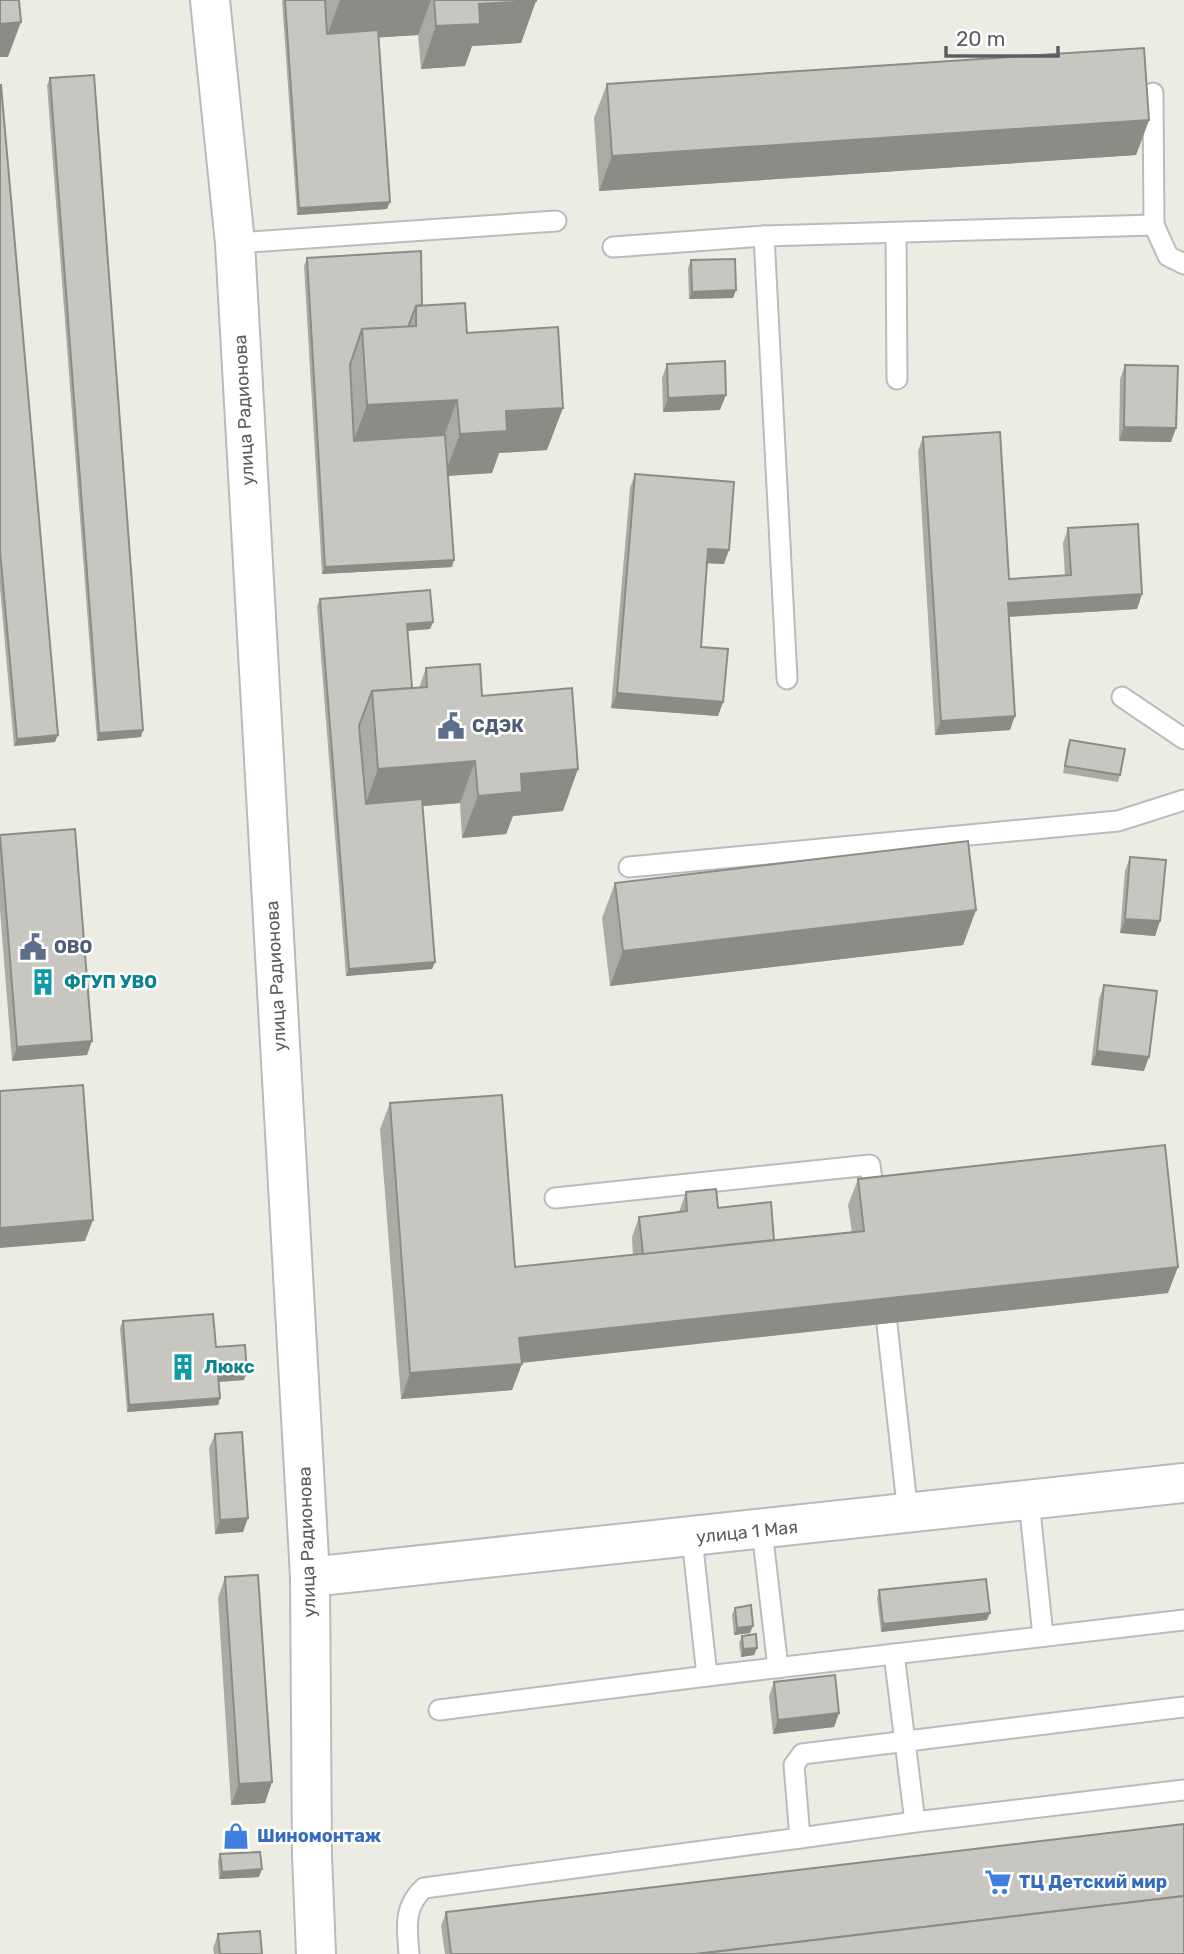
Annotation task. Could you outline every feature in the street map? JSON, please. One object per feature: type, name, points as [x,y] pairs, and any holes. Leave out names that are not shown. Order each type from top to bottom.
[{"type":"street","name":"улица Радионова","points":[[211,0],[235,243],[310,1577],[312,1855],[316,1954]]},
{"type":"street","name":"улица 1 Мая","points":[[310,1577],[1184,1483]]},
{"type":"lane","points":[[1153,93],[1154,225],[1168,256],[1184,264]]},
{"type":"lane","points":[[235,243],[556,221]]},
{"type":"lane","points":[[613,247],[764,236],[1154,225]]},
{"type":"lane","points":[[896,234],[897,379]]},
{"type":"lane","points":[[764,236],[787,679]]},
{"type":"lane","points":[[1122,697],[1184,739]]},
{"type":"lane","points":[[629,867],[1118,821],[1184,800]]},
{"type":"lane","points":[[555,1198],[870,1165],[875,1203]]},
{"type":"lane","points":[[887,1324],[908,1514]]},
{"type":"lane","points":[[1029,1501],[1043,1636]]},
{"type":"lane","points":[[762,1530],[778,1668]]},
{"type":"lane","points":[[692,1538],[707,1676]]},
{"type":"lane","points":[[439,1710],[1184,1620]]},
{"type":"lane","points":[[894,1654],[915,1822]]},
{"type":"lane","points":[[800,1838],[794,1765],[802,1754],[1184,1707]]},
{"type":"lane","points":[[409,1954],[406,1919],[413,1898],[424,1888],[915,1822],[1184,1790]]},
{"type":"building","points":[[0,0],[19,0],[21,22],[0,24]]},
{"type":"building","points":[[285,0],[325,0],[327,34],[378,30],[390,202],[299,208]]},
{"type":"building","points":[[434,0],[536,1],[479,4],[480,24],[436,26]]},
{"type":"building","points":[[1144,48],[1149,120],[612,156],[607,84]]},
{"type":"building","points":[[94,75],[143,730],[99,733],[50,78]]},
{"type":"building","points":[[0,85],[58,735],[17,739],[0,551]]},
{"type":"building","points":[[421,251],[422,305],[416,306],[408,327],[362,329],[350,365],[354,441],[445,435],[454,560],[325,567],[307,258]]},
{"type":"building","points":[[735,259],[736,290],[692,292],[691,260]]},
{"type":"building","points":[[465,303],[467,333],[558,327],[563,408],[506,411],[507,431],[460,434],[457,400],[367,405],[362,329],[416,326],[416,306]]},
{"type":"building","points":[[725,361],[726,395],[668,398],[667,364]]},
{"type":"building","points":[[1125,365],[1178,366],[1176,428],[1124,427]]},
{"type":"building","points":[[1000,432],[1009,579],[1071,575],[1068,528],[1138,524],[1142,594],[1008,603],[1015,716],[941,721],[923,437]]},
{"type":"building","points":[[635,474],[734,482],[729,550],[708,549],[701,647],[728,649],[723,702],[617,693]]},
{"type":"building","points":[[430,590],[433,622],[407,624],[412,688],[372,691],[359,726],[366,804],[422,799],[435,962],[349,969],[320,599]]},
{"type":"building","points":[[480,664],[482,696],[572,688],[578,769],[521,774],[522,792],[478,796],[475,761],[378,769],[372,691],[427,687],[426,668]]},
{"type":"building","points":[[1070,740],[1125,749],[1120,775],[1065,766]]},
{"type":"building","name":"ФГУП УВО","points":[[75,829],[92,1041],[17,1047],[0,835]]},
{"type":"building","points":[[968,841],[976,910],[623,951],[615,883]]},
{"type":"building","points":[[1130,857],[1166,860],[1160,921],[1125,919]]},
{"type":"building","points":[[1104,985],[1157,991],[1149,1057],[1097,1051]]},
{"type":"building","points":[[83,1085],[93,1220],[0,1228],[0,1091]]},
{"type":"building","points":[[502,1095],[515,1267],[864,1231],[858,1179],[1165,1145],[1178,1267],[519,1338],[522,1364],[410,1373],[390,1103]]},
{"type":"building","points":[[716,1189],[718,1208],[771,1202],[774,1240],[643,1254],[639,1217],[687,1211],[686,1192]]},
{"type":"building","name":"Люкс","points":[[213,1314],[216,1347],[245,1345],[247,1372],[218,1375],[220,1398],[129,1405],[123,1321]]},
{"type":"building","points":[[242,1432],[248,1518],[220,1520],[215,1434]]},
{"type":"building","points":[[258,1575],[272,1782],[239,1784],[225,1577]]},
{"type":"building","points":[[986,1579],[990,1613],[883,1624],[879,1590]]},
{"type":"building","points":[[751,1605],[753,1626],[737,1628],[735,1608]]},
{"type":"building","points":[[756,1634],[757,1648],[743,1649],[742,1636]]},
{"type":"building","points":[[835,1675],[839,1713],[778,1720],[774,1682]]},
{"type":"building","name":"ТЦ Детский мир","points":[[1184,1824],[1184,1896],[696,1954],[451,1954],[446,1912]]},
{"type":"building","points":[[260,1852],[262,1869],[222,1872],[220,1854]]},
{"type":"building","points":[[1184,1896],[1184,1954],[696,1954]]},
{"type":"building","points":[[260,1931],[262,1954],[220,1954],[218,1934]]},
{"type":"place","name":"СДЭК","points":[[451,726]]},
{"type":"place","name":"OBO","points":[[33,947]]},
{"type":"place","name":"ФГУП УВО","points":[[43,982]]},
{"type":"place","name":"Люкс","points":[[183,1367]]},
{"type":"place","name":"Шиномонтаж","points":[[236,1836]]},
{"type":"place","name":"ТЦ Детский мир","points":[[998,1882]]}]
